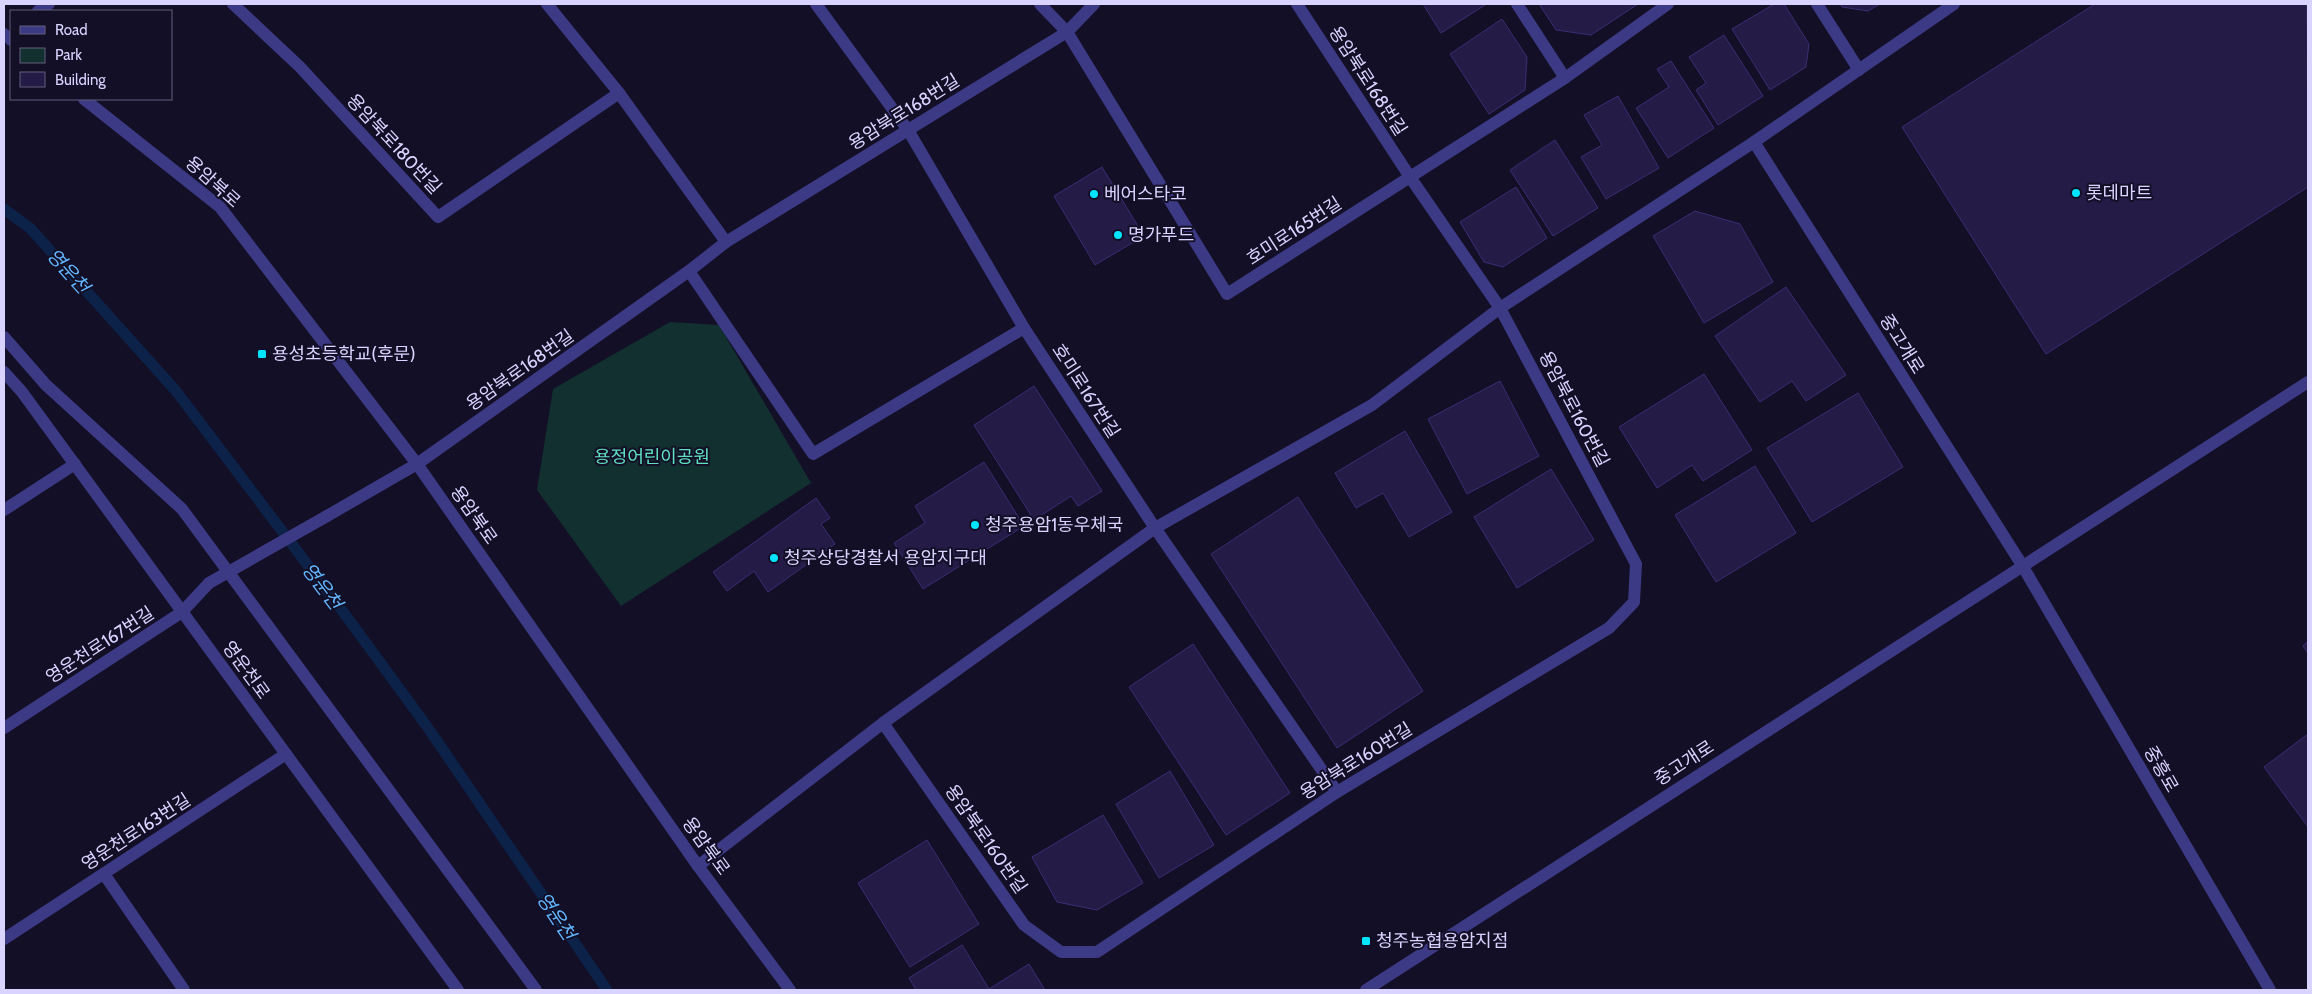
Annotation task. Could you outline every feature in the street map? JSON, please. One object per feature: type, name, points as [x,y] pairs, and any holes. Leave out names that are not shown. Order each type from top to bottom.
[{"type":"street","name":"용암북로180번길","points":[[233,4],[300,67],[438,218],[619,93]]},
{"type":"street","points":[[546,4],[619,93],[726,242]]},
{"type":"street","name":"호미로167번길","points":[[816,4],[908,130],[1024,328],[1155,528],[1337,792]]},
{"type":"street","name":"호미로165번길","points":[[1040,4],[1067,32],[1227,294],[1565,78],[1668,4]]},
{"type":"street","name":"용암북로168번길","points":[[327,516],[417,464],[689,271],[726,242],[1067,32],[1094,4]]},
{"type":"street","name":"용암북로168번길","points":[[1297,4],[1410,177],[1500,308]]},
{"type":"street","points":[[1517,4],[1565,78]]},
{"type":"street","points":[[1817,4],[1859,70]]},
{"type":"street","points":[[698,866],[884,724],[1155,528],[1372,405],[1500,308],[1754,142],[1954,4]]},
{"type":"street","name":"용암북로","points":[[85,100],[220,207],[417,464],[698,866],[790,990]]},
{"type":"street","name":"중고개로","points":[[1754,142],[2022,565]]},
{"type":"street","points":[[689,271],[812,454],[1024,328]]},
{"type":"street","name":"용암북로160번길","points":[[884,724],[1024,924],[1061,952],[1097,952],[1337,792],[1609,628],[1634,602],[1636,564],[1500,308]]},
{"type":"street","points":[[4,337],[46,385],[182,510],[536,990]]},
{"type":"street","name":"영운천로","points":[[4,372],[22,392],[75,464],[458,990]]},
{"type":"street","name":"중고개로","points":[[1366,990],[2308,382]]},
{"type":"street","points":[[4,510],[75,464]]},
{"type":"street","name":"영운천로167번길","points":[[4,728],[182,612],[208,583],[327,516]]},
{"type":"street","name":"중흥로","points":[[2022,565],[2270,990]]},
{"type":"street","name":"영운천로163번길","points":[[4,938],[286,754]]},
{"type":"street","points":[[104,874],[184,990]]},
{"type":"green space","name":"용정어린이공원","points":[[670,322],[719,325],[811,483],[621,606],[537,490],[553,389]]},
{"type":"building","points":[[1423,4],[1484,4],[1485,5],[1441,33]]},
{"type":"building","points":[[1539,4],[1638,4],[1591,35],[1556,30]]},
{"type":"building","points":[[1774,4],[1784,4],[1809,44],[1806,67],[1770,90],[1732,29]]},
{"type":"building","points":[[1840,4],[1880,4],[1868,11],[1842,7]]},
{"type":"building","points":[[2095,4],[2307,4],[2308,187],[2046,354],[1902,127]]},
{"type":"building","points":[[1502,19],[1527,57],[1525,90],[1489,114],[1450,54]]},
{"type":"building","points":[[1724,35],[1763,96],[1718,125],[1696,90],[1706,83],[1689,57]]},
{"type":"building","points":[[1671,61],[1714,128],[1668,158],[1636,108],[1669,87],[1657,69]]},
{"type":"building","points":[[1618,96],[1659,168],[1606,199],[1581,157],[1602,145],[1584,115]]},
{"type":"building","points":[[1555,140],[1598,208],[1553,236],[1510,170]]},
{"type":"building","points":[[1102,167],[1144,236],[1095,265],[1054,196]]},
{"type":"building","points":[[1516,187],[1547,238],[1503,267],[1484,262],[1460,222]]},
{"type":"building","points":[[1695,211],[1740,224],[1773,282],[1704,323],[1653,236]]},
{"type":"building","points":[[1786,287],[1846,375],[1806,401],[1792,381],[1760,402],[1715,336]]},
{"type":"building","points":[[1704,374],[1752,450],[1703,481],[1692,465],[1657,488],[1619,427]]},
{"type":"building","points":[[1500,381],[1539,456],[1467,494],[1428,419]]},
{"type":"building","points":[[1034,386],[1102,491],[1078,506],[1071,496],[1034,520],[974,425]]},
{"type":"building","points":[[1858,393],[1903,467],[1812,522],[1767,448]]},
{"type":"building","points":[[1405,431],[1452,512],[1409,537],[1383,493],[1356,508],[1335,473]]},
{"type":"building","points":[[984,462],[1024,526],[923,589],[894,543],[925,523],[915,506]]},
{"type":"building","points":[[1755,466],[1796,533],[1716,582],[1675,515]]},
{"type":"building","points":[[1551,469],[1594,540],[1517,588],[1474,517]]},
{"type":"building","points":[[1298,497],[1423,691],[1337,748],[1211,554]]},
{"type":"building","name":"청주상당경찰서 용암지구대","points":[[816,498],[830,518],[821,524],[835,544],[768,592],[754,571],[727,591],[713,572]]},
{"type":"building","points":[[2308,641],[2308,653],[2303,646]]},
{"type":"building","points":[[1193,644],[1290,793],[1226,835],[1129,687]]},
{"type":"building","points":[[2308,734],[2308,827],[2264,767]]},
{"type":"building","points":[[1170,771],[1214,845],[1159,878],[1116,804]]},
{"type":"building","points":[[1103,815],[1143,883],[1097,910],[1057,902],[1032,857]]},
{"type":"building","points":[[927,840],[979,924],[910,967],[858,883]]},
{"type":"building","points":[[962,945],[989,989],[1029,964],[1045,990],[916,990],[909,978]]},
{"type":"waterway","name":"영운천","points":[[4,209],[30,228],[176,391],[426,725],[607,990]]},
{"type":"place","name":"롯데마트","points":[[2076,193]]},
{"type":"place","name":"베어스타코","points":[[1094,194]]},
{"type":"place","name":"명가푸드","points":[[1118,235]]},
{"type":"place","name":"용성초등학교(후문)","points":[[262,354]]},
{"type":"place","name":"청주용암1동우체국","points":[[975,525]]},
{"type":"place","name":"청주상당경찰서 용암지구대","points":[[774,558]]},
{"type":"place","name":"청주농협용암지점","points":[[1366,941]]}]
